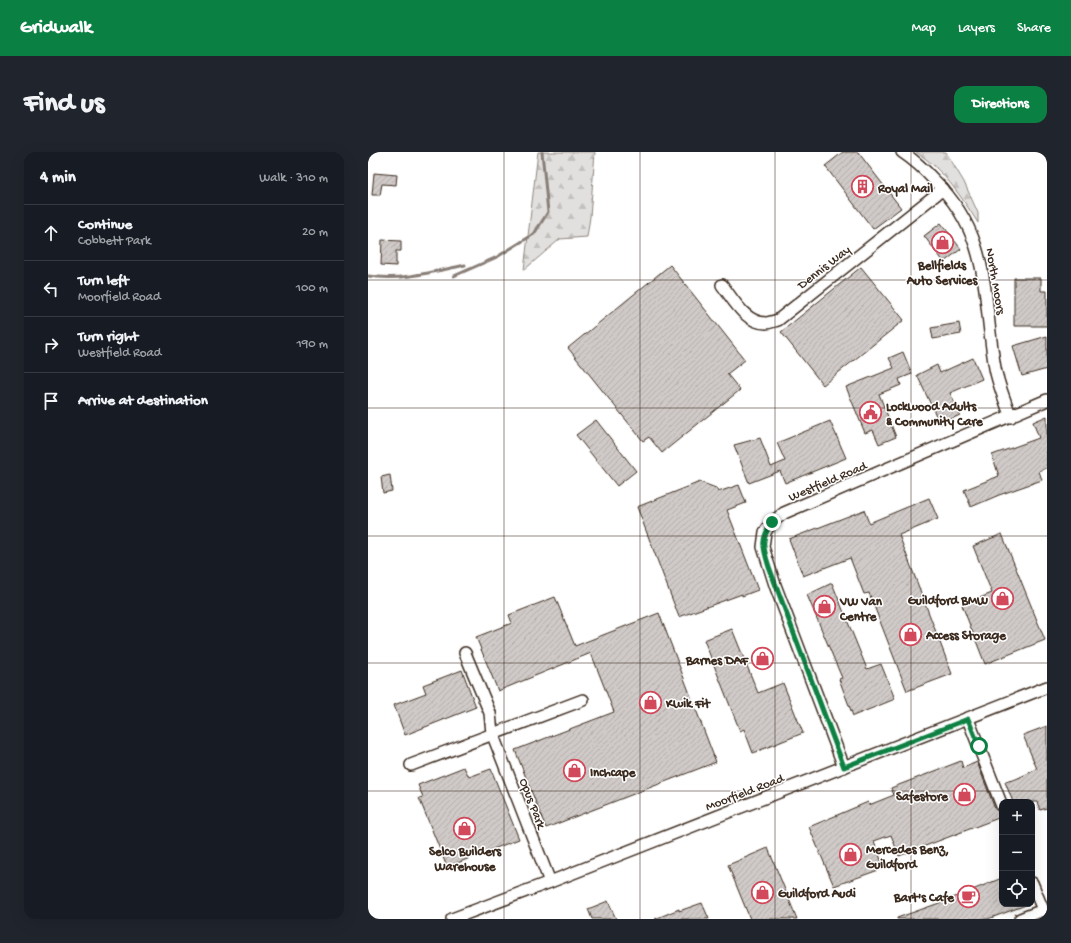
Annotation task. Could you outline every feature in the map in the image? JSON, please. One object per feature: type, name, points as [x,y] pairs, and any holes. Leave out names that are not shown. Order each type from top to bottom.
[{"type":"street","name":"North Moors","points":[[902,152],[913,159],[943,189],[963,216],[977,248],[984,277],[995,369],[1010,417]]},
{"type":"street","name":"Dennis Way","points":[[722,284],[747,317],[758,322],[767,323],[778,320],[943,189]]},
{"type":"street","name":"Westfield Road","points":[[844,767],[774,583],[763,547],[765,532],[772,522],[784,513],[1047,400]]},
{"type":"street","name":"Opus Park","points":[[465,653],[490,713],[492,733],[550,882]]},
{"type":"street","name":"Moorfield Road","points":[[452,919],[1047,687]]},
{"type":"street","points":[[411,765],[492,733],[583,700]]},
{"type":"street","points":[[968,719],[999,799]]},
{"type":"street","points":[[1020,919],[1043,910],[1035,890]]},
{"type":"green space","points":[[538,152],[595,152],[590,217],[587,237],[560,239],[524,270]]},
{"type":"green space","points":[[916,152],[946,152],[964,182],[978,213],[978,223],[951,184],[935,166]]},
{"type":"building","name":"Royal Mail","points":[[843,152],[858,152],[901,208],[873,229],[825,166]]},
{"type":"building","points":[[374,173],[397,175],[396,185],[382,184],[380,195],[372,195]]},
{"type":"building","name":"Bellfields Auto Services","points":[[941,223],[961,249],[944,262],[924,236]]},
{"type":"building","points":[[382,240],[401,241],[401,251],[396,251],[396,266],[381,265]]},
{"type":"building","points":[[670,265],[745,360],[727,374],[740,390],[662,453],[649,437],[643,441],[568,348]]},
{"type":"building","points":[[861,267],[904,320],[823,385],[781,332]]},
{"type":"building","points":[[1014,278],[1041,278],[1041,291],[1047,291],[1047,326],[1014,326]]},
{"type":"building","points":[[959,323],[961,334],[933,339],[931,328]]},
{"type":"building","points":[[1047,336],[1047,369],[1022,376],[1013,346]]},
{"type":"building","name":"Lockwood Adults & Community Care","points":[[903,352],[912,374],[899,379],[901,385],[879,394],[896,437],[879,444],[873,430],[865,433],[846,387],[894,368],[889,358]]},
{"type":"building","points":[[973,358],[982,379],[950,393],[960,415],[940,424],[917,375],[937,365],[940,373]]},
{"type":"building","points":[[1047,416],[1047,468],[1039,471],[1042,480],[999,495],[971,507],[964,490],[999,476],[992,455],[1039,438],[1033,422]]},
{"type":"building","points":[[596,420],[636,471],[617,486],[576,435]]},
{"type":"building","points":[[830,421],[846,458],[785,483],[780,471],[749,483],[734,445],[760,438],[771,467],[785,461],[777,443]]},
{"type":"building","points":[[390,475],[392,491],[383,493],[381,477]]},
{"type":"building","points":[[700,482],[716,488],[718,492],[739,485],[746,503],[727,510],[758,590],[742,596],[742,594],[679,617],[637,507]]},
{"type":"building","points":[[929,498],[938,519],[899,535],[952,674],[907,691],[869,593],[864,594],[850,558],[803,576],[789,539],[864,510],[869,523]]},
{"type":"building","name":"Guildford BMW","points":[[1002,534],[1045,640],[985,664],[962,605],[992,593],[973,546]]},
{"type":"building","points":[[832,583],[867,669],[881,664],[895,699],[853,716],[839,679],[842,678],[807,595]]},
{"type":"building","points":[[555,597],[575,646],[659,613],[716,762],[546,828],[515,750],[614,712],[591,653],[498,691],[476,637],[512,623],[509,615]]},
{"type":"building","points":[[732,629],[758,693],[783,683],[803,733],[753,753],[744,729],[740,731],[704,640]]},
{"type":"building","points":[[462,670],[476,707],[405,735],[394,705],[426,693],[423,685]]},
{"type":"building","points":[[1047,726],[1047,808],[1040,810],[1037,802],[1035,802],[1035,799],[1012,799],[1005,782],[1016,779],[1037,769],[1023,735]]},
{"type":"building","points":[[961,761],[963,768],[977,762],[995,809],[999,812],[999,818],[899,856],[891,835],[874,841],[884,868],[834,886],[809,827],[868,802],[869,805],[894,795],[891,788]]},
{"type":"building","points":[[464,767],[469,777],[491,769],[519,839],[447,867],[419,798],[423,797],[418,785]]},
{"type":"building","name":"Guildford Audi","points":[[768,848],[797,919],[750,919],[728,865]]},
{"type":"building","points":[[999,879],[999,907],[1021,907],[988,919],[897,919]]},
{"type":"building","points":[[608,901],[616,919],[592,919],[588,909]]},
{"type":"building","points":[[702,903],[709,919],[655,919],[679,909],[679,911]]},
{"type":"waterway","points":[[454,276],[497,257],[534,234],[548,212],[542,152]]},
{"type":"waterway","points":[[368,276],[405,277],[465,265]]},
{"type":"place","name":"Royal Mail","points":[[863,187]]},
{"type":"place","name":"Bellfields Auto Services","points":[[942,242]]},
{"type":"place","name":"Lockwood Adults & Community Care","points":[[871,412]]},
{"type":"place","name":"Guildford BMW","points":[[1003,599]]},
{"type":"place","name":"VW Van Centre","points":[[824,607]]},
{"type":"place","name":"Access Storage","points":[[911,634]]},
{"type":"place","name":"Barnes DAF","points":[[763,659]]},
{"type":"place","name":"Kwik Fit","points":[[651,702]]},
{"type":"place","name":"Inchcape","points":[[575,771]]},
{"type":"place","name":"Safestore","points":[[964,795]]},
{"type":"place","name":"Selco Builders Warehouse","points":[[465,828]]},
{"type":"place","name":"Mercedes Benz, Guildford","points":[[850,855]]},
{"type":"place","name":"Guildford Audi","points":[[762,892]]},
{"type":"place","name":"Bart's Cafe","points":[[969,896]]},
{"type":"route","points":[[772,522],[765,532],[763,547],[775,585],[844,767],[968,719],[979,746]]}]
